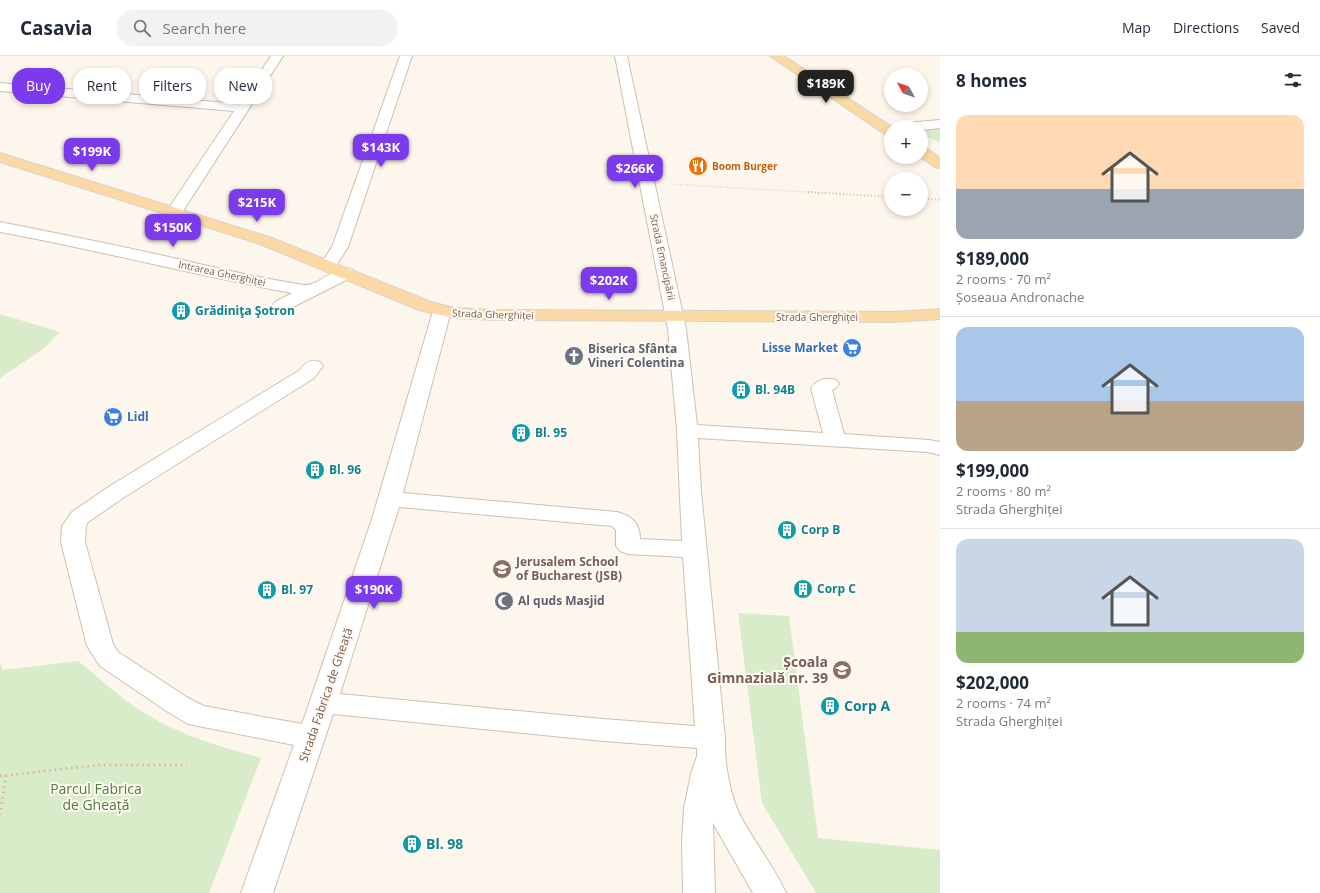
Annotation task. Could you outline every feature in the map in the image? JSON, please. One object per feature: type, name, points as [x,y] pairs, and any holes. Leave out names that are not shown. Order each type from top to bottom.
[{"type":"main road","points":[[776,56],[884,126]]},
{"type":"main road","points":[[928,147],[940,148]]},
{"type":"main road","points":[[928,156],[940,164]]},
{"type":"main road","name":"Strada Gherghiței","points":[[0,157],[175,211],[266,241],[328,265],[425,306],[442,311],[496,315],[675,317],[893,317],[940,314]]},
{"type":"main road","points":[[893,317],[908,322],[940,328]]},
{"type":"street","points":[[175,211],[277,56]]},
{"type":"street","points":[[328,265],[340,247],[406,56]]},
{"type":"street","name":"Strada Emancipării","points":[[621,56],[675,317],[687,431],[690,491],[715,783],[720,804],[730,826],[770,893]]},
{"type":"street","points":[[0,87],[243,108]]},
{"type":"street","points":[[928,125],[940,124]]},
{"type":"street","name":"Intrarea Gherghiței","points":[[0,227],[74,241],[309,292]]},
{"type":"street","points":[[281,306],[346,273]]},
{"type":"street","name":"Strada Fabrica de Gheață","points":[[257,893],[324,703],[390,499],[442,311]]},
{"type":"street","points":[[312,737],[198,716],[178,705],[109,659],[100,646],[73,542],[74,526],[80,517],[118,491],[307,374],[313,366]]},
{"type":"street","points":[[829,384],[821,388],[835,440]]},
{"type":"street","points":[[687,431],[929,446],[940,449]]},
{"type":"street","points":[[390,499],[610,518],[622,521],[626,524],[628,529],[628,546],[696,550]]},
{"type":"street","points":[[324,703],[603,730],[711,747],[700,797],[698,823],[699,893]]},
{"type":"path","points":[[648,182],[884,197]]},
{"type":"path","points":[[928,199],[940,200]]},
{"type":"path","points":[[0,776],[99,765],[187,764]]},
{"type":"path","points":[[0,815],[6,775]]},
{"type":"green space","points":[[940,126],[940,142],[928,138],[928,127]]},
{"type":"green space","points":[[0,314],[60,332],[43,349],[0,378]]},
{"type":"green space","points":[[738,613],[789,616],[818,838],[940,850],[940,893],[816,893],[762,803]]},
{"type":"green space","name":"Parcul Fabrica de Gheață","points":[[78,661],[128,702],[160,722],[202,740],[261,758],[209,893],[0,893],[0,663],[3,670]]},
{"type":"place","name":"Boom Burger","points":[[698,166]]},
{"type":"place","name":"Grădiniţa Şotron","points":[[181,311]]},
{"type":"place","name":"Lisse Market","points":[[852,348]]},
{"type":"place","name":"Biserica Sfânta Vineri Colentina","points":[[574,356]]},
{"type":"place","name":"Bl. 94B","points":[[741,390]]},
{"type":"place","name":"Lidl","points":[[113,417]]},
{"type":"place","name":"Bl. 95","points":[[521,433]]},
{"type":"place","name":"Bl. 96","points":[[315,470]]},
{"type":"place","name":"Corp B","points":[[787,530]]},
{"type":"place","name":"Jerusalem School of Bucharest (JSB)","points":[[502,569]]},
{"type":"place","name":"Corp C","points":[[803,589]]},
{"type":"place","name":"Bl. 97","points":[[267,590]]},
{"type":"place","name":"Al quds Masjid","points":[[504,601]]},
{"type":"place","name":"Școala Gimnazială nr. 39","points":[[842,670]]},
{"type":"place","name":"Corp A","points":[[830,706]]},
{"type":"place","name":"Bl. 98","points":[[412,844]]}]
